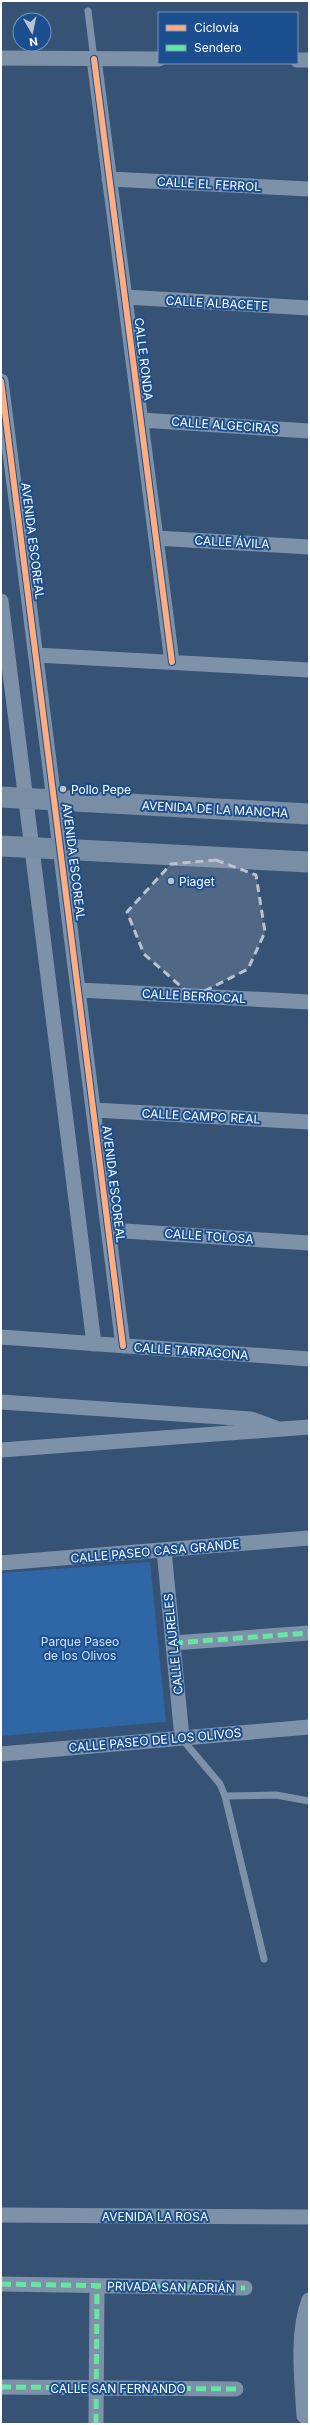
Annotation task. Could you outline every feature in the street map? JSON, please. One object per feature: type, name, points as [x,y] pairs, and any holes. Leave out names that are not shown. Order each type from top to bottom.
[{"type":"street","points":[[1,58],[158,59]]},
{"type":"street","name":"CALLE RONDA","points":[[94,59],[172,662]]},
{"type":"street","points":[[298,60],[309,60]]},
{"type":"street","name":"CALLE EL FERROL","points":[[109,179],[309,189]]},
{"type":"street","name":"CALLE ALBACETE","points":[[125,297],[309,308]]},
{"type":"street","name":"AVENIDA ESCOREAL","points":[[1,381],[123,1346]]},
{"type":"street","name":"CALLE ALGECIRAS","points":[[140,420],[309,431]]},
{"type":"street","name":"CALLE ÁVILA","points":[[156,538],[309,547]]},
{"type":"street","points":[[1,601],[94,1344]]},
{"type":"street","points":[[36,654],[309,670]]},
{"type":"street","name":"AVENIDA DE LA MANCHA","points":[[1,796],[309,814]]},
{"type":"street","points":[[1,846],[309,862]]},
{"type":"street","name":"CALLE BERROCAL","points":[[79,990],[309,1002]]},
{"type":"street","name":"CALLE CAMPO REAL","points":[[94,1110],[309,1122]]},
{"type":"street","name":"CALLE TOLOSA","points":[[109,1230],[309,1243]]},
{"type":"street","name":"CALLE TARRAGONA","points":[[1,1337],[309,1359]]},
{"type":"street","points":[[1,1402],[251,1419],[281,1430]]},
{"type":"street","points":[[170,1438],[174,1426],[171,1413]]},
{"type":"street","points":[[1,1450],[309,1427]]},
{"type":"street","name":"CALLE PASEO CASA GRANDE","points":[[1,1563],[309,1538]]},
{"type":"street","name":"CALLE LAURELES","points":[[164,1550],[182,1738]]},
{"type":"street","points":[[172,1643],[309,1633]]},
{"type":"street","name":"CALLE PASEO DE LOS OLIVOS","points":[[1,1754],[309,1727]]},
{"type":"street","name":"AVENIDA LA ROSA","points":[[1,2215],[309,2217]]},
{"type":"street","name":"PRIVADA SAN ADRIÁN","points":[[1,2284],[97,2287],[245,2288]]},
{"type":"street","points":[[96,2424],[97,2287]]},
{"type":"street","points":[[304,2416],[301,2363],[304,2311],[309,2300]]},
{"type":"street","name":"CALLE SAN FERNANDO","points":[[1,2387],[236,2389]]},
{"type":"lane","points":[[88,10],[94,59]]},
{"type":"lane","points":[[182,1738],[220,1784],[225,1796],[264,1959]]},
{"type":"lane","points":[[225,1796],[276,1795],[309,1801]]},
{"type":"highlighted area","points":[[216,860],[256,875],[265,932],[248,969],[193,997],[144,954],[127,912],[171,864]]},
{"type":"green space","name":"Parque Paseo de los Olivos","points":[[150,1562],[166,1722],[1,1736],[1,1573]]},
{"type":"marked path","points":[[173,1643],[309,1633]]},
{"type":"marked path","points":[[1,2284],[245,2288]]},
{"type":"marked path","points":[[96,2424],[97,2287]]},
{"type":"marked path","points":[[1,2387],[236,2389]]},
{"type":"cycle path","points":[[94,59],[172,662]]},
{"type":"cycle path","points":[[1,381],[123,1346]]},
{"type":"place","name":"Pollo Pepe","points":[[63,789]]},
{"type":"place","name":"Piaget","points":[[171,881]]}]
